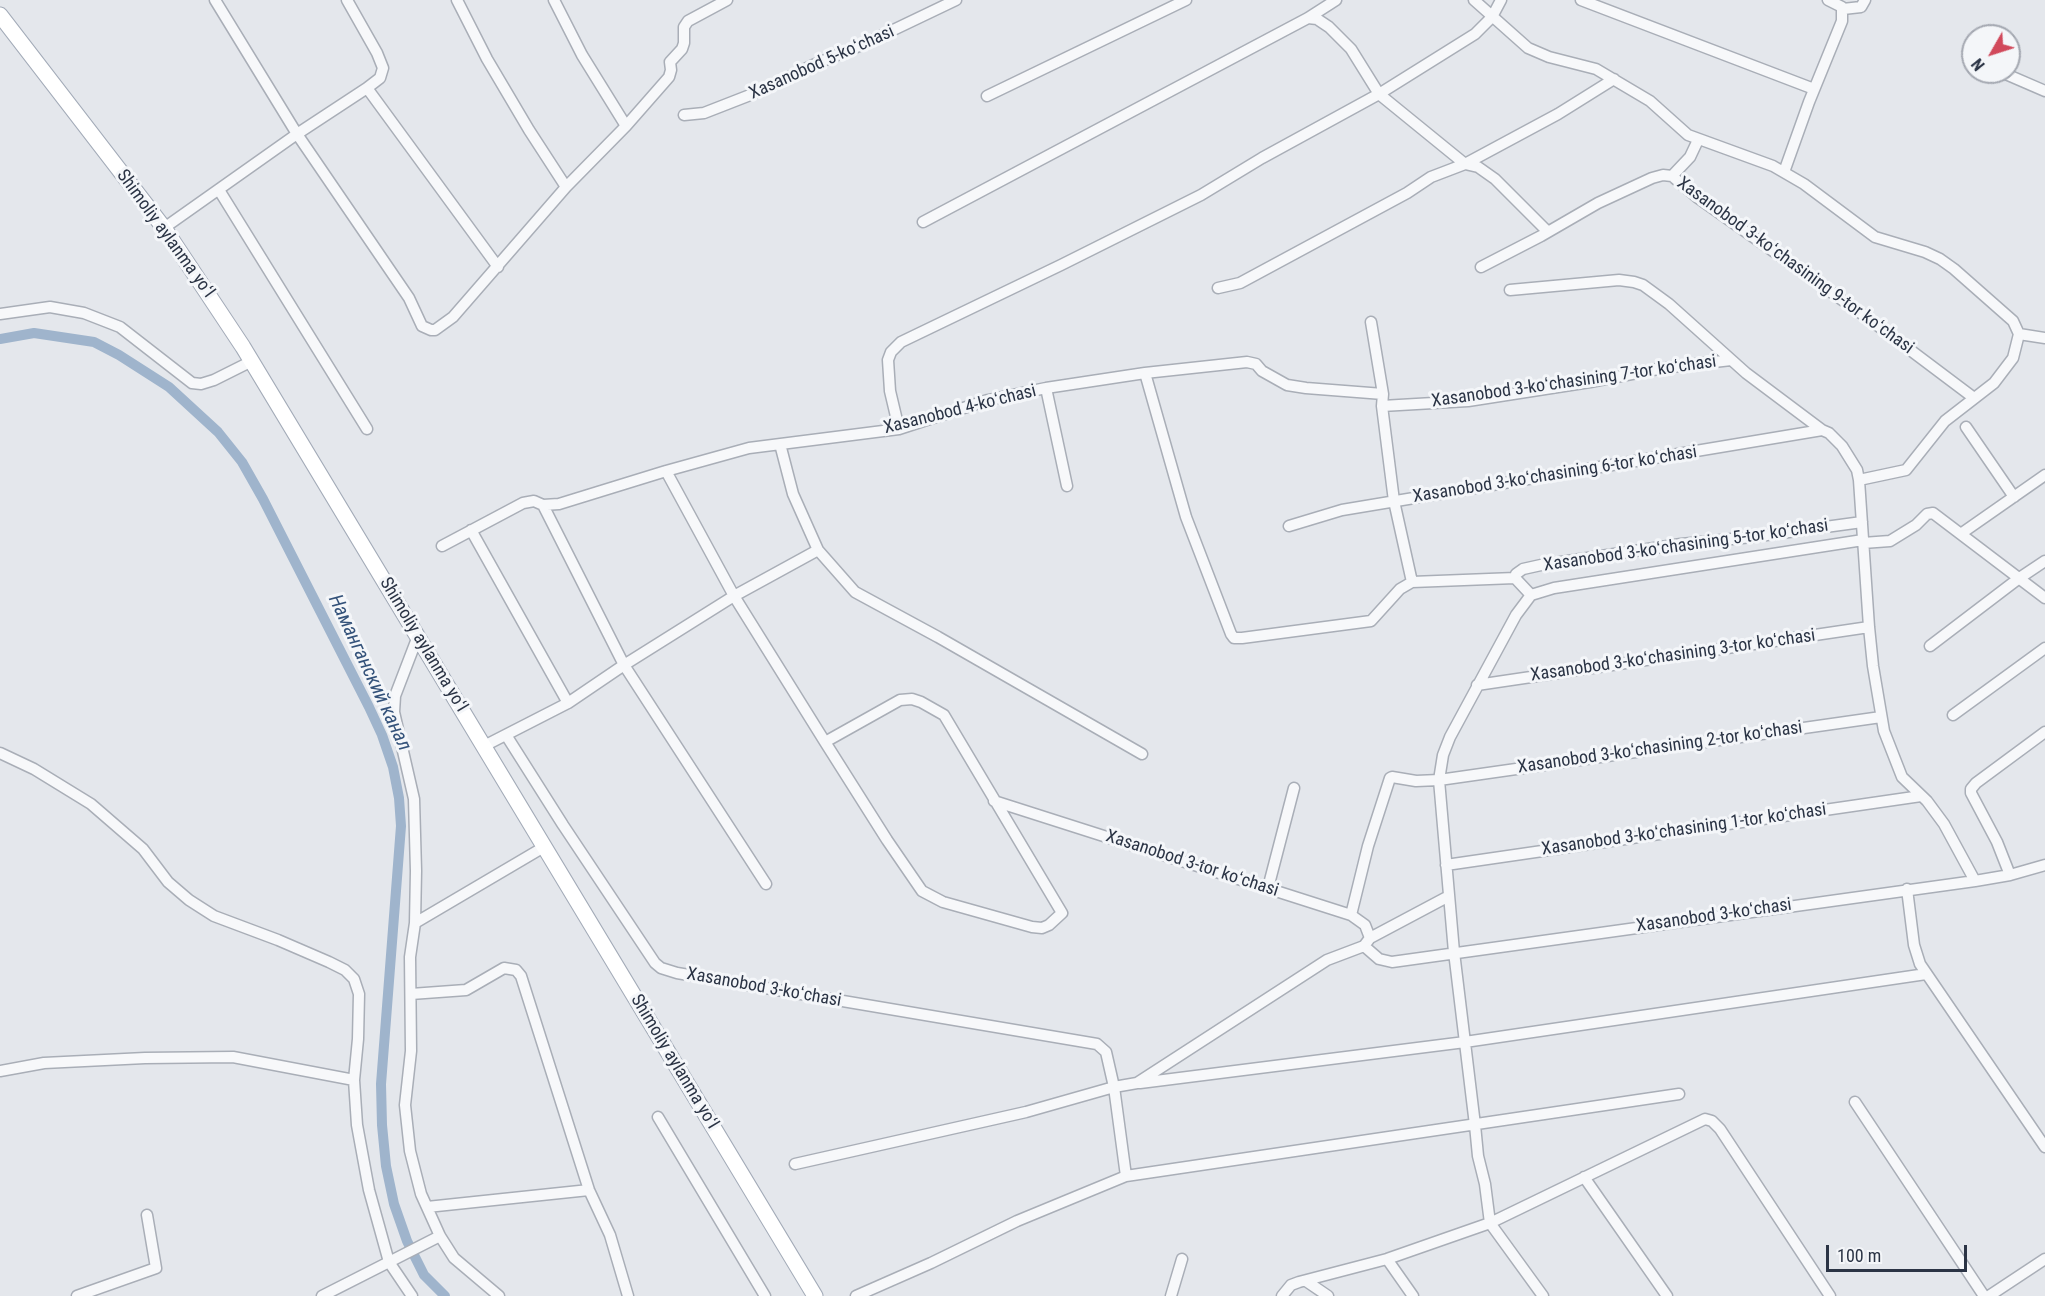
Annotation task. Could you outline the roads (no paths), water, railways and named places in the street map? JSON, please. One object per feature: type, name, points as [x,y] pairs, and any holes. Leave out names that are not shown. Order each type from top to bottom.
[{"type":"main road","name":"Shimoliy aylanma yoʻl","points":[[0,15],[164,228],[252,361],[815,1296]]},
{"type":"street","points":[[215,0],[297,134],[409,298],[426,330],[435,330],[453,317],[566,187],[626,126],[669,77],[670,62],[682,49],[684,27],[688,21],[727,0]]},
{"type":"street","points":[[164,228],[380,78],[383,68],[347,0]]},
{"type":"street","points":[[457,0],[493,69],[566,187]]},
{"type":"street","points":[[554,0],[582,55],[626,126]]},
{"type":"street","name":"Xasanobod 5-koʻchasi","points":[[684,115],[704,113],[764,90],[813,65],[864,44],[956,0]]},
{"type":"street","points":[[987,96],[1186,0]]},
{"type":"street","points":[[923,222],[1308,18],[1336,0]]},
{"type":"street","points":[[1474,0],[1528,48],[1538,53],[1596,69],[1650,101],[1681,130],[1698,140],[1773,165],[1804,183],[1875,237],[1925,252],[1954,269],[2007,315],[2018,329],[2019,334],[2013,358],[1994,383],[1945,421],[1906,470],[1859,480]]},
{"type":"street","points":[[899,429],[890,391],[888,360],[891,352],[901,342],[1061,266],[1201,195],[1262,158],[1379,94],[1475,34],[1492,17],[1501,0]]},
{"type":"street","points":[[1581,0],[1814,89]]},
{"type":"street","points":[[1828,0],[1842,9],[1862,6],[1865,0]]},
{"type":"street","points":[[1784,172],[1842,21],[1842,9]]},
{"type":"street","points":[[1308,18],[1329,27],[1351,49],[1379,94],[1465,164],[1478,167],[1495,179],[1548,232]]},
{"type":"street","points":[[1218,288],[1240,283],[1407,193],[1431,177],[1465,164],[1558,114],[1614,80]]},
{"type":"street","points":[[2021,81],[2045,91]]},
{"type":"street","points":[[367,88],[498,267]]},
{"type":"street","points":[[1672,176],[1690,157],[1698,140]]},
{"type":"street","name":"Xasanobod 3-koʻchasining 9-tor koʻchasi","points":[[1480,267],[1598,203],[1652,178],[1663,175],[1672,176],[1698,198],[1869,319],[1974,398]]},
{"type":"street","points":[[219,190],[367,429]]},
{"type":"street","points":[[1510,290],[1619,280],[1643,285],[1669,304],[1731,360],[1829,433],[1842,446],[1857,470],[1859,480],[1869,627],[1881,717],[1898,767],[1909,785],[1944,824],[1975,881]]},
{"type":"street","points":[[0,314],[50,307],[84,313],[120,327],[192,383],[201,384],[214,380],[252,361]]},
{"type":"street","points":[[1371,322],[1383,394],[1382,406],[1394,501],[1412,582]]},
{"type":"street","points":[[2019,334],[2045,338]]},
{"type":"street","name":"Xasanobod 3-koʻchasining 7-tor koʻchasi","points":[[1382,406],[1468,401],[1663,368],[1731,360]]},
{"type":"street","name":"Xasanobod 4-koʻchasi","points":[[442,546],[523,502],[534,501],[543,505],[560,504],[748,448],[899,429],[988,400],[1046,388],[1145,373],[1247,362],[1256,364],[1262,371],[1287,385],[1383,394]]},
{"type":"street","points":[[1145,373],[1186,517],[1234,638],[1371,621],[1400,589],[1412,582],[1515,578],[1531,596]]},
{"type":"street","points":[[1046,388],[1067,486]]},
{"type":"street","points":[[1966,427],[2014,497]]},
{"type":"street","name":"Xasanobod 3-koʻchasining 6-tor koʻchasi","points":[[1288,526],[1342,510],[1822,430]]},
{"type":"street","points":[[780,444],[793,494],[818,550],[855,592],[948,642],[1142,754]]},
{"type":"street","points":[[666,471],[734,596],[825,742],[887,840],[922,891],[943,902],[1032,927],[1041,928],[1049,925],[1059,916],[1061,910],[944,715],[921,702],[912,699],[900,700],[825,742]]},
{"type":"street","points":[[1962,533],[2045,475]]},
{"type":"street","points":[[543,505],[624,665],[766,884]]},
{"type":"street","points":[[1542,1296],[1490,1223],[1485,1184],[1478,1156],[1454,952],[1438,780],[1443,755],[1450,737],[1516,615],[1531,596],[1554,588],[1863,542],[1890,541],[1930,513],[1937,514],[2045,598]]},
{"type":"street","name":"Xasanobod 3-koʻchasining 5-tor koʻchasi","points":[[1515,578],[1516,574],[1523,569],[1541,565],[1681,544],[1862,522]]},
{"type":"street","points":[[471,530],[568,703]]},
{"type":"street","points":[[484,747],[568,703],[734,596],[818,550]]},
{"type":"street","points":[[1930,646],[2045,561]]},
{"type":"street","name":"Xasanobod 3-koʻchasining 3-tor koʻchasi","points":[[1478,685],[1869,627]]},
{"type":"street","points":[[418,636],[395,696],[394,712],[414,799],[415,923],[410,957],[411,1051],[405,1105],[410,1151],[421,1194],[437,1238],[454,1258],[499,1296]]},
{"type":"street","points":[[1953,715],[2045,648]]},
{"type":"street","name":"Xasanobod 3-koʻchasining 2-tor koʻchasi","points":[[1351,915],[1368,846],[1390,778],[1416,781],[1438,780],[1881,717]]},
{"type":"street","points":[[2010,875],[1971,789],[2045,732]]},
{"type":"street","name":"Xasanobod 3-koʻchasi","points":[[506,735],[563,825],[655,963],[661,968],[689,975],[1097,1044],[1106,1052],[1114,1087],[1126,1176]]},
{"type":"street","points":[[0,753],[34,769],[91,804],[143,849],[168,882],[189,900],[214,916],[278,940],[345,970],[354,979],[359,994],[354,1080],[357,1125],[369,1190],[394,1260],[412,1296]]},
{"type":"street","points":[[1268,888],[1294,788]]},
{"type":"street","name":"Xasanobod 3-koʻchasining 1-tor koʻchasi","points":[[1446,865],[1921,796]]},
{"type":"street","name":"Xasanobod 3-tor koʻchasi","points":[[994,801],[1351,915]]},
{"type":"street","points":[[415,923],[544,847]]},
{"type":"street","name":"Xasanobod 3-koʻchasi","points":[[1367,942],[1384,961],[1975,881],[2010,875],[2045,865]]},
{"type":"street","points":[[1907,890],[1915,952],[1926,974],[2045,1147]]},
{"type":"street","points":[[1137,1083],[1327,960],[1367,942],[1449,896]]},
{"type":"street","points":[[1351,915],[1365,925],[1367,942]]},
{"type":"street","points":[[411,994],[466,990],[504,968],[516,970],[525,983],[589,1190],[610,1235],[628,1296]]},
{"type":"street","points":[[795,1164],[1026,1112],[1114,1087],[1137,1083],[1465,1042],[1926,974]]},
{"type":"street","points":[[0,1071],[44,1063],[145,1058],[233,1058],[354,1080]]},
{"type":"street","points":[[856,1296],[1017,1221],[1126,1176],[1679,1094]]},
{"type":"street","points":[[1855,1102],[1984,1296]]},
{"type":"street","points":[[658,1117],[765,1296]]},
{"type":"street","points":[[1282,1296],[1291,1286],[1388,1259],[1490,1223],[1705,1119],[1712,1121],[1720,1129],[1830,1296]]},
{"type":"street","points":[[1584,1177],[1667,1296]]},
{"type":"street","points":[[427,1207],[589,1190]]},
{"type":"street","points":[[77,1296],[156,1268],[147,1215]]},
{"type":"street","points":[[322,1296],[437,1238]]},
{"type":"street","points":[[1172,1296],[1182,1259]]},
{"type":"street","points":[[1388,1259],[1413,1296]]},
{"type":"street","points":[[1989,1296],[2045,1259]]},
{"type":"street","points":[[1306,1281],[1328,1296]]},
{"type":"waterway","name":"Наманганский канал","points":[[0,339],[34,333],[94,342],[169,387],[218,432],[242,462],[263,499],[369,707],[393,767],[401,826],[381,1084],[386,1166],[394,1204],[407,1241],[424,1275],[445,1296]]}]
